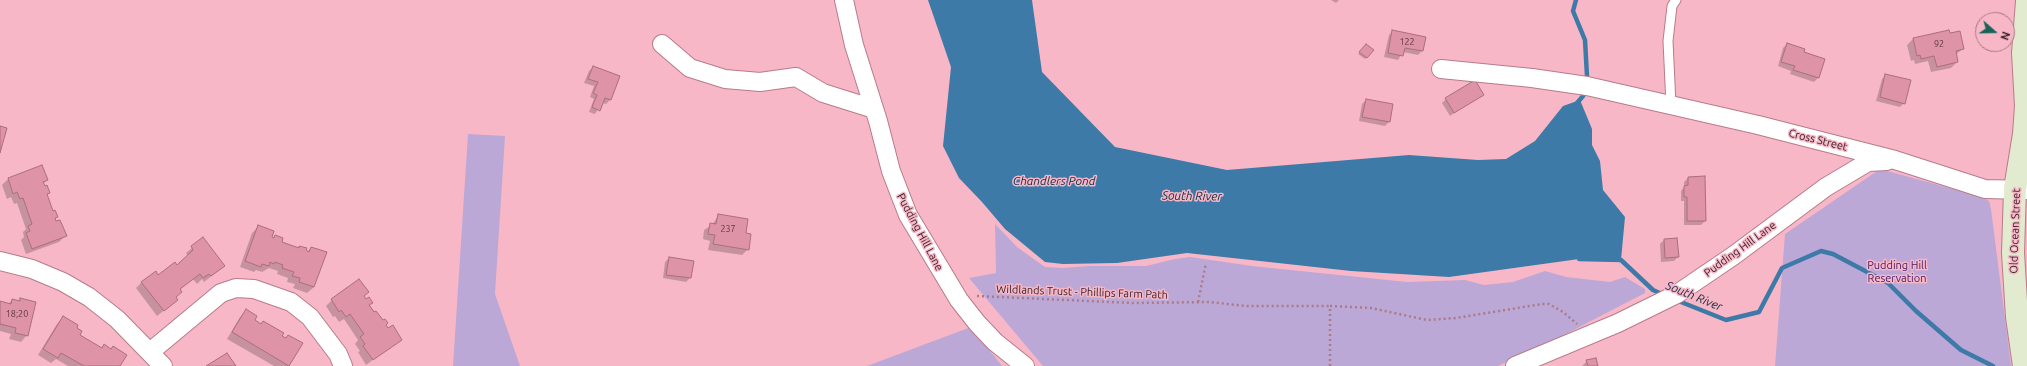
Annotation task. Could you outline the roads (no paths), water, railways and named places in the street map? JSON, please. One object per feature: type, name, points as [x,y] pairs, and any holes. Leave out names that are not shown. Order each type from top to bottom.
[{"type":"main road","name":"Old Ocean Street","points":[[2024,366],[2014,285],[2026,106],[2023,53],[2027,1]]},
{"type":"street","name":"Pudding Hill Lane","points":[[844,0],[854,45],[899,196],[918,233],[959,300],[977,323],[995,342],[1025,366]]},
{"type":"street","points":[[662,44],[690,68],[725,79],[760,82],[796,77],[823,93],[874,109]]},
{"type":"street","name":"Cross Street","points":[[1441,69],[1532,78],[1608,91],[1758,125],[1895,160],[1985,189],[2021,189]]},
{"type":"street","name":"Pudding Hill Lane","points":[[1515,366],[1669,298],[1733,256],[1808,199],[1844,175],[1868,162],[1895,160]]},
{"type":"street","points":[[0,262],[32,269],[63,282],[89,297],[118,319],[163,366]]},
{"type":"street","points":[[150,352],[221,293],[236,288],[248,288],[272,294],[291,302],[310,317],[338,354],[343,366]]},
{"type":"lane","points":[[1671,105],[1668,41],[1672,6],[1676,0]]},
{"type":"water","name":"Chandlers Pond","points":[[928,0],[1032,0],[1042,72],[1115,147],[1227,170],[1409,155],[1478,160],[1506,159],[1535,141],[1563,106],[1580,100],[1592,129],[1592,145],[1600,161],[1603,190],[1625,217],[1621,260],[1579,259],[1449,277],[1351,271],[1187,253],[1117,263],[1063,264],[1045,262],[1005,229],[959,178],[943,146],[951,67]]},
{"type":"waterway","name":"South River","points":[[1576,0],[1573,11],[1585,40],[1587,76]]},
{"type":"waterway","name":"South River","points":[[1577,103],[1583,96]]},
{"type":"waterway","name":"South River","points":[[1676,300],[1726,320],[1759,312],[1782,268],[1821,251],[1833,254],[1888,283],[1916,311],[1961,350],[1993,366]]},
{"type":"waterway","name":"South River","points":[[1579,259],[1621,260],[1653,290],[1664,295]]},
{"type":"park label","name":"Pudding Hill Reservation","points":[[1897,271]]}]
